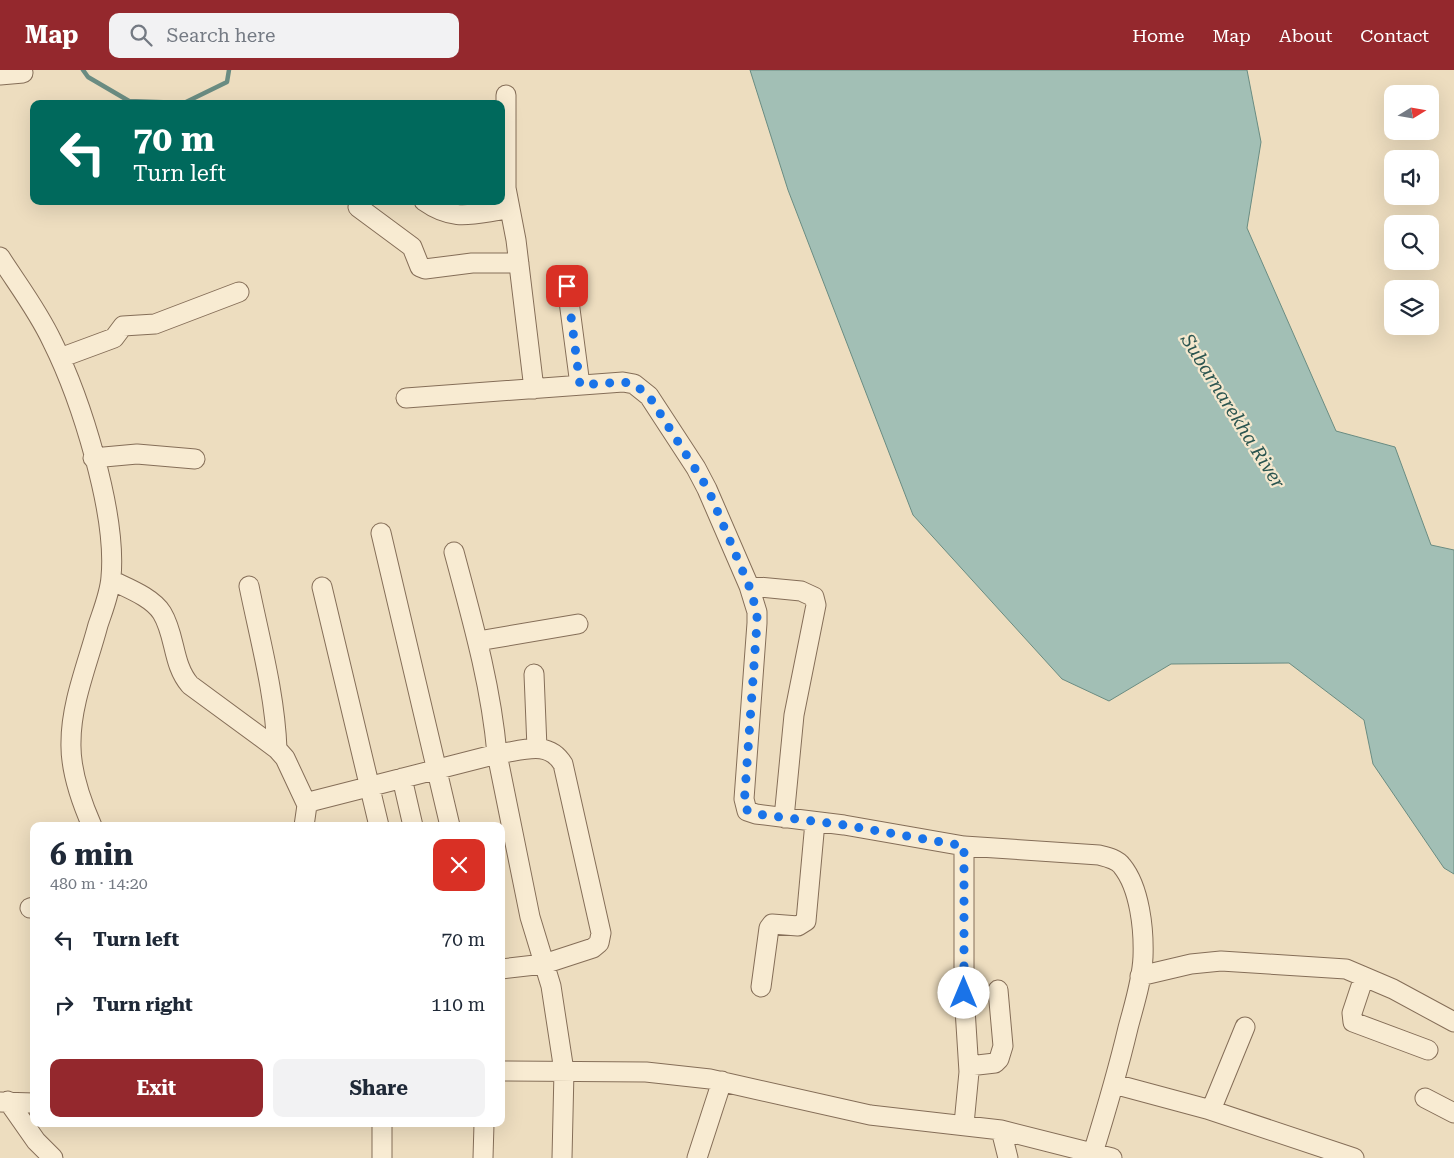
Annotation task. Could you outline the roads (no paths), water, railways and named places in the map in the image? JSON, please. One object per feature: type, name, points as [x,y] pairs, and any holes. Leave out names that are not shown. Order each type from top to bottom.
[{"type":"street","points":[[0,75],[23,73]]},
{"type":"street","points":[[506,95],[505,172],[519,263],[534,389]]},
{"type":"street","points":[[429,205],[439,212],[456,215],[510,209]]},
{"type":"street","points":[[358,207],[412,247],[420,267],[425,269],[472,263],[519,263]]},
{"type":"street","points":[[0,257],[35,311],[60,358],[93,458],[110,523],[111,580],[73,719],[70,743],[77,784],[91,822]]},
{"type":"street","points":[[567,286],[580,385]]},
{"type":"street","points":[[60,358],[111,339],[123,326],[155,324],[239,292]]},
{"type":"street","points":[[406,398],[623,382],[634,384],[649,396],[708,489],[749,586],[757,612],[744,806],[751,813],[964,846],[1099,855],[1112,859],[1122,865],[1131,881],[1141,922],[1143,956],[1114,1084],[1094,1153]]},
{"type":"street","points":[[93,458],[137,454],[195,460]]},
{"type":"street","points":[[381,533],[449,822]]},
{"type":"street","points":[[454,552],[478,641],[494,722],[497,754],[530,917],[551,986],[564,1071],[562,1158]]},
{"type":"street","points":[[111,580],[149,600],[162,612],[177,665],[190,685],[277,749],[285,758],[307,805],[305,822]]},
{"type":"street","points":[[249,586],[272,694],[277,749]]},
{"type":"street","points":[[322,586],[378,822]]},
{"type":"street","points":[[749,586],[801,590],[814,597],[816,605],[794,715],[784,818]]},
{"type":"street","points":[[478,641],[578,624]]},
{"type":"street","points":[[534,674],[537,748]]},
{"type":"street","points":[[307,805],[325,797],[497,754],[537,748],[552,751],[563,764],[601,933],[599,943],[593,948],[544,964],[505,969]]},
{"type":"street","points":[[402,778],[412,822]]},
{"type":"street","points":[[761,986],[772,924],[798,926],[806,921],[815,822]]},
{"type":"street","points":[[964,846],[964,993],[969,1066],[964,1124]]},
{"type":"street","points":[[1140,976],[1191,964],[1221,961],[1346,969],[1454,1022]]},
{"type":"street","points":[[1364,977],[1352,1013],[1353,1022],[1428,1050]]},
{"type":"street","points":[[969,1066],[995,1063],[1002,1053],[998,990]]},
{"type":"street","points":[[1211,1110],[1245,1027]]},
{"type":"street","points":[[505,1071],[656,1073],[722,1081],[819,1105],[870,1115],[964,1124],[1001,1130],[1112,1158]]},
{"type":"street","points":[[697,1158],[722,1081]]},
{"type":"street","points":[[1114,1084],[1211,1110],[1354,1158]]},
{"type":"street","points":[[1425,1098],[1454,1113]]},
{"type":"street","points":[[4,1101],[30,1103]]},
{"type":"street","points":[[4,1101],[36,1141],[53,1158]]},
{"type":"street","points":[[382,1127],[382,1158]]},
{"type":"street","points":[[483,1158],[484,1127]]},
{"type":"street","points":[[1001,1130],[1008,1158]]},
{"type":"water","name":"Subarnarekha River","points":[[750,70],[1247,70],[1261,142],[1247,228],[1336,431],[1395,447],[1431,545],[1454,550],[1454,874],[1444,868],[1373,764],[1364,720],[1289,663],[1171,664],[1109,701],[1062,679],[913,515],[788,190]]},
{"type":"waterway","points":[[83,70],[88,77],[127,100]]},
{"type":"waterway","points":[[190,100],[227,82],[229,70]]}]
